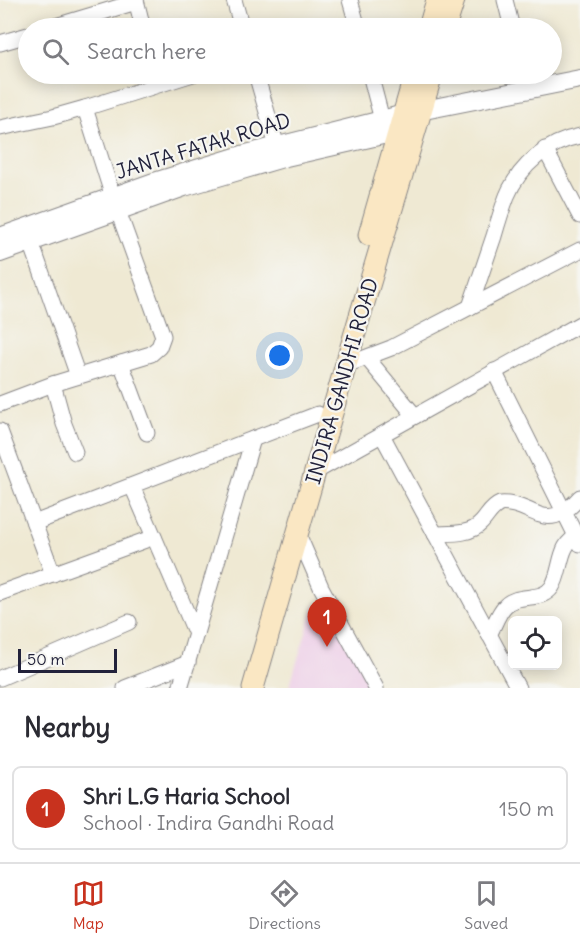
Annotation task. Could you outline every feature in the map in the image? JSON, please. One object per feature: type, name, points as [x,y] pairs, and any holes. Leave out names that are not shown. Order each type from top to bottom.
[{"type":"main road","points":[[432,18],[437,0]]},
{"type":"main road","points":[[448,18],[454,0]]},
{"type":"main road","name":"INDIRA GANDHI ROAD","points":[[253,688],[291,532],[338,368],[414,84]]},
{"type":"main road","name":"INDIRA GANDHI ROAD","points":[[405,121],[426,84]]},
{"type":"main road","name":"INDIRA GANDHI ROAD","points":[[307,476],[318,414],[338,368]]},
{"type":"main road","name":"INDIRA GANDHI ROAD","points":[[238,688],[291,532]]},
{"type":"street","points":[[234,0],[239,18]]},
{"type":"street","points":[[350,0],[355,18]]},
{"type":"street","points":[[505,0],[510,18]]},
{"type":"street","points":[[81,18],[136,1],[140,18]]},
{"type":"street","points":[[0,44],[18,38]]},
{"type":"street","name":"JANTA FATAK ROAD","points":[[562,80],[580,79]]},
{"type":"street","points":[[0,128],[85,108],[144,84]]},
{"type":"street","points":[[259,84],[279,152]]},
{"type":"street","points":[[377,84],[405,121]]},
{"type":"street","name":"JANTA FATAK ROAD","points":[[0,237],[116,204],[154,182],[405,121],[516,84]]},
{"type":"street","points":[[0,404],[53,384],[151,354],[159,347],[162,336],[85,108]]},
{"type":"street","points":[[470,307],[508,194],[529,162],[545,149],[557,142],[580,136]]},
{"type":"street","points":[[545,149],[580,216]]},
{"type":"street","points":[[0,253],[31,242],[116,204]]},
{"type":"street","points":[[31,242],[78,376]]},
{"type":"street","points":[[338,368],[391,348],[580,250]]},
{"type":"street","points":[[307,476],[580,324]]},
{"type":"street","points":[[367,358],[415,416]]},
{"type":"street","points":[[121,363],[147,432]]},
{"type":"street","points":[[489,635],[504,606],[512,600],[536,597],[546,593],[559,572],[561,555],[565,546],[579,538],[495,371]]},
{"type":"street","points":[[53,384],[64,424],[75,452]]},
{"type":"street","points":[[34,523],[318,414]]},
{"type":"street","points":[[0,431],[53,574]]},
{"type":"street","points":[[382,435],[518,688]]},
{"type":"street","points":[[180,688],[253,439]]},
{"type":"street","points":[[132,486],[196,634]]},
{"type":"street","points":[[435,534],[473,529],[481,524],[493,508],[500,504],[507,503],[549,517],[564,512],[580,497]]},
{"type":"street","points":[[291,532],[376,688]]},
{"type":"street","points":[[0,593],[154,537]]},
{"type":"street","points":[[0,678],[129,622]]},
{"type":"street","points":[[125,688],[188,663]]},
{"type":"shaded area","points":[[332,600],[370,688],[289,688],[314,606]]},
{"type":"place","name":"Shri L.G Haria School","points":[[327,647]]}]
